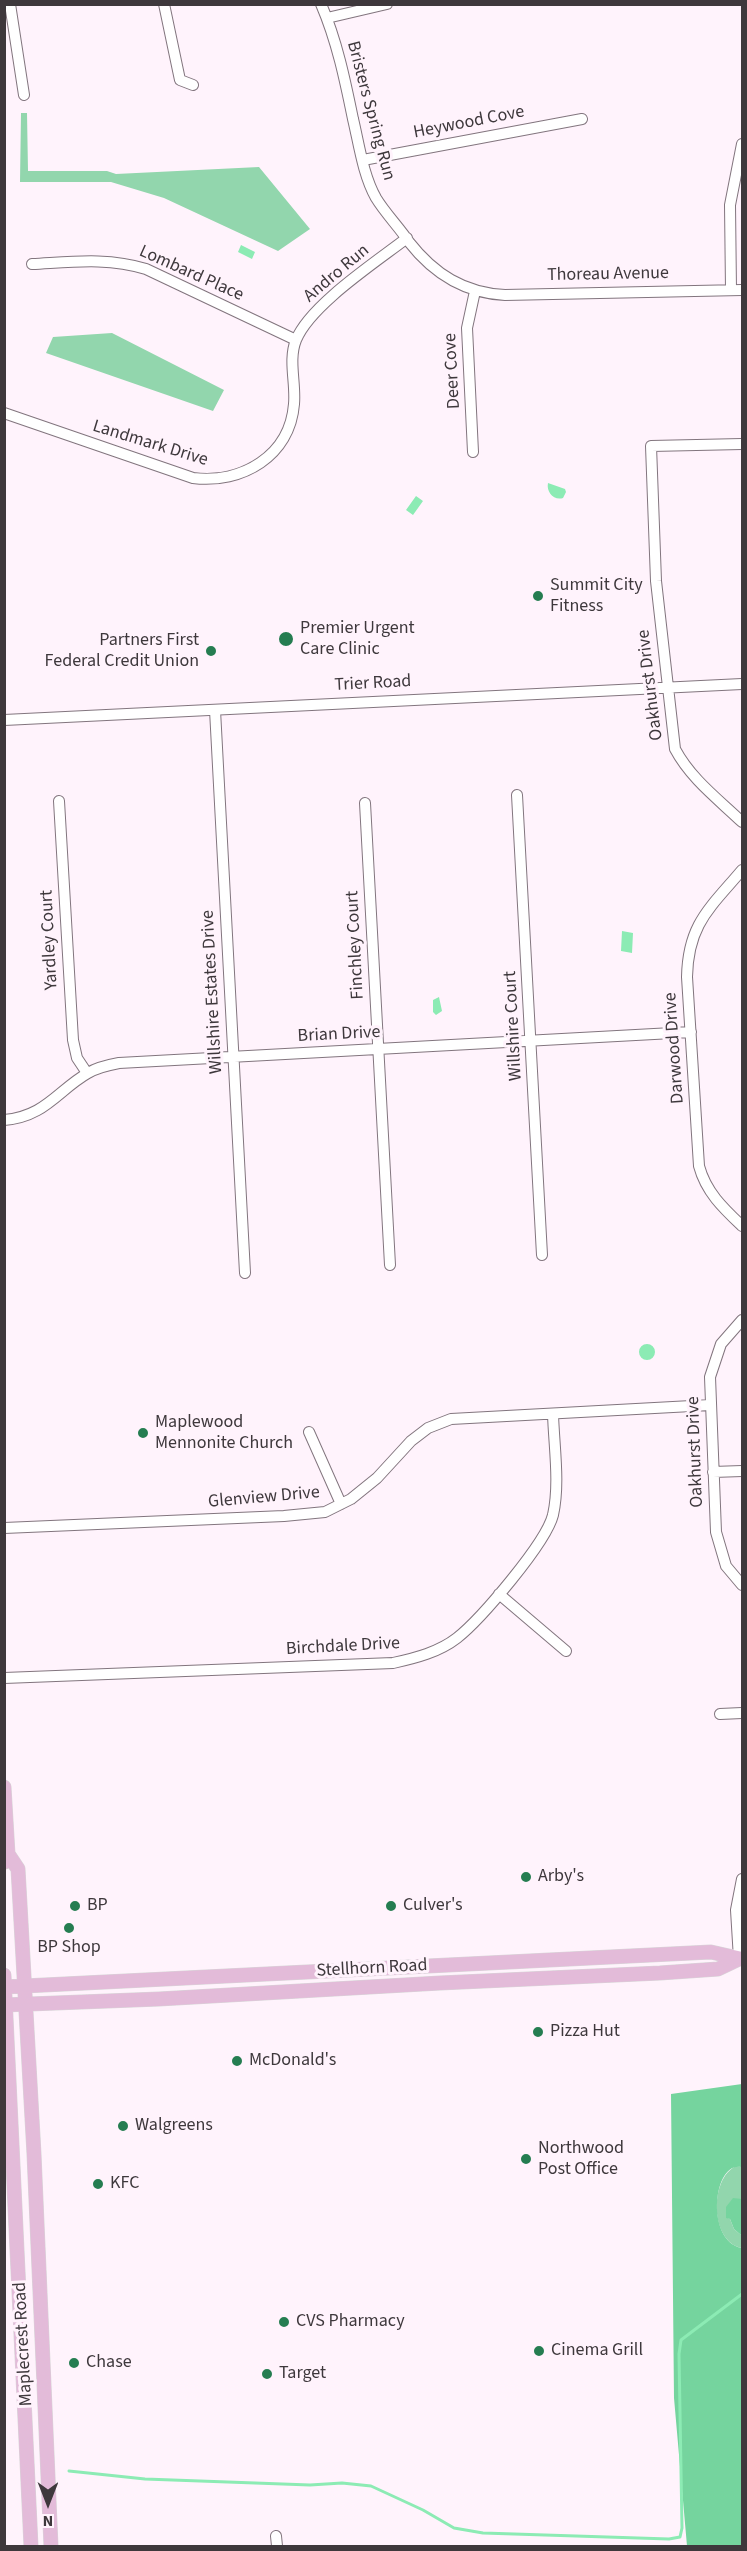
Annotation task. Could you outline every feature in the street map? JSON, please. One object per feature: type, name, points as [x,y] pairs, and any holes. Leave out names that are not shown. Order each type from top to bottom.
[{"type":"main road","name":"Maplecrest Road","points":[[4,1787],[6,1858],[18,1869],[34,2154],[51,2547]]},
{"type":"main road","name":"Stellhorn Road","points":[[5,1987],[711,1952],[741,1959]]},
{"type":"main road","name":"Stellhorn Road","points":[[5,2005],[651,1974],[718,1969],[741,1959]]},
{"type":"main road","name":"Maplecrest Road","points":[[4,1975],[31,2547]]},
{"type":"street","points":[[10,4],[24,95]]},
{"type":"street","points":[[164,4],[180,80],[193,85]]},
{"type":"street","name":"Bristers Spring Run","points":[[321,4],[336,44],[363,160],[376,197],[428,264],[445,278],[475,291]]},
{"type":"street","points":[[327,18],[387,4]]},
{"type":"street","name":"Heywood Cove","points":[[363,160],[582,119]]},
{"type":"street","points":[[737,290],[730,206],[742,144]]},
{"type":"street","name":"Andro Run","points":[[296,340],[312,316],[326,302],[407,238]]},
{"type":"street","name":"Lombard Place","points":[[32,264],[104,260],[132,264],[296,340]]},
{"type":"street","name":"Thoreau Avenue","points":[[475,291],[505,295],[737,290]]},
{"type":"street","name":"Deer Cove","points":[[473,452],[467,328],[475,291]]},
{"type":"street","name":"Landmark Drive","points":[[4,413],[193,478],[214,479],[240,474],[257,466],[274,451],[288,432],[295,400],[292,369],[296,340]]},
{"type":"street","name":"Oakhurst Drive","points":[[742,444],[651,446],[656,571],[673,738],[682,762],[698,782],[742,822]]},
{"type":"street","name":"Trier Road","points":[[4,720],[742,684]]},
{"type":"street","name":"Willshire Estates Drive","points":[[215,710],[245,1273]]},
{"type":"street","name":"Willshire Court","points":[[517,795],[543,1256]]},
{"type":"street","name":"Yardley Court","points":[[59,801],[73,1040],[77,1058],[87,1073]]},
{"type":"street","name":"Finchley Court","points":[[365,803],[390,1265]]},
{"type":"street","name":"Darwood Drive","points":[[742,870],[700,920],[687,962],[699,1167],[713,1197],[742,1226]]},
{"type":"street","name":"Brian Drive","points":[[4,1120],[31,1114],[54,1101],[87,1073],[119,1063],[691,1032]]},
{"type":"street","name":"Oakhurst Drive","points":[[742,1320],[721,1344],[714,1358],[710,1377],[716,1532],[726,1566],[742,1585]]},
{"type":"street","name":"Glenview Drive","points":[[4,1528],[292,1516],[325,1512],[365,1490],[411,1441],[429,1428],[451,1419],[710,1405]]},
{"type":"street","name":"Birchdale Drive","points":[[4,1678],[393,1663],[419,1658],[458,1638],[499,1594],[544,1538],[552,1518],[556,1496],[553,1414]]},
{"type":"street","points":[[309,1432],[341,1504]]},
{"type":"street","points":[[713,1472],[742,1471]]},
{"type":"street","points":[[499,1594],[566,1651]]},
{"type":"street","points":[[720,1714],[742,1713]]},
{"type":"street","points":[[741,1959],[736,1910],[742,1879]]},
{"type":"shaded area","points":[[21,113],[27,113],[28,171],[107,171],[116,174],[259,167],[310,229],[278,251],[164,198],[111,182],[20,182]]},
{"type":"shaded area","points":[[241,245],[255,252],[252,259],[238,252]]},
{"type":"shaded area","points":[[112,333],[224,390],[213,411],[46,353],[53,337]]},
{"type":"shaded area","points":[[548,483],[565,489],[563,498],[551,495]]},
{"type":"shaded area","points":[[416,496],[423,501],[413,515],[406,510]]},
{"type":"shaded area","points":[[622,931],[633,933],[632,953],[621,951]]},
{"type":"shaded area","points":[[439,997],[442,1011],[436,1015],[433,1012],[433,1000]]},
{"type":"shaded area","points":[[647,1344],[653,1346],[655,1352],[653,1358],[647,1360],[641,1358],[639,1352],[641,1346]]},
{"type":"shaded area","points":[[742,2084],[742,2172],[741,2167],[731,2168],[724,2176],[719,2188],[717,2203],[722,2232],[730,2242],[742,2248],[742,2546],[687,2546],[674,2398],[671,2094]]},
{"type":"shaded area","points":[[736,2166],[742,2167],[742,2199],[733,2199],[726,2217],[742,2236],[742,2248],[731,2243],[724,2234],[717,2210],[721,2183],[727,2173]]},
{"type":"shaded area","points":[[733,2198],[742,2199],[742,2236],[734,2229],[730,2219],[726,2218],[726,2207]]},
{"type":"waterway","points":[[69,2471],[145,2479],[310,2485],[342,2483],[371,2486],[423,2510],[454,2528],[483,2533],[669,2539],[680,2537],[682,2528],[679,2354],[681,2340],[742,2294]]},
{"type":"place","name":"Summit City Fitness","points":[[538,596]]},
{"type":"place","name":"Premier Urgent Care Clinic","points":[[286,639]]},
{"type":"place","name":"Partners First Federal Credit Union","points":[[211,651]]},
{"type":"place","name":"Maplewood Mennonite Church","points":[[143,1433]]},
{"type":"place","name":"Arby's","points":[[526,1877]]},
{"type":"place","name":"BP","points":[[75,1906]]},
{"type":"place","name":"Culver's","points":[[391,1906]]},
{"type":"place","name":"BP Shop","points":[[69,1928]]},
{"type":"place","name":"Pizza Hut","points":[[538,2032]]},
{"type":"place","name":"McDonald's","points":[[237,2061]]},
{"type":"place","name":"Walgreens","points":[[123,2126]]},
{"type":"place","name":"Northwood Post Office","points":[[526,2159]]},
{"type":"place","name":"KFC","points":[[98,2184]]},
{"type":"place","name":"CVS Pharmacy","points":[[284,2322]]},
{"type":"place","name":"Cinema Grill","points":[[539,2351]]},
{"type":"place","name":"Chase","points":[[74,2363]]},
{"type":"place","name":"Target","points":[[267,2374]]}]
